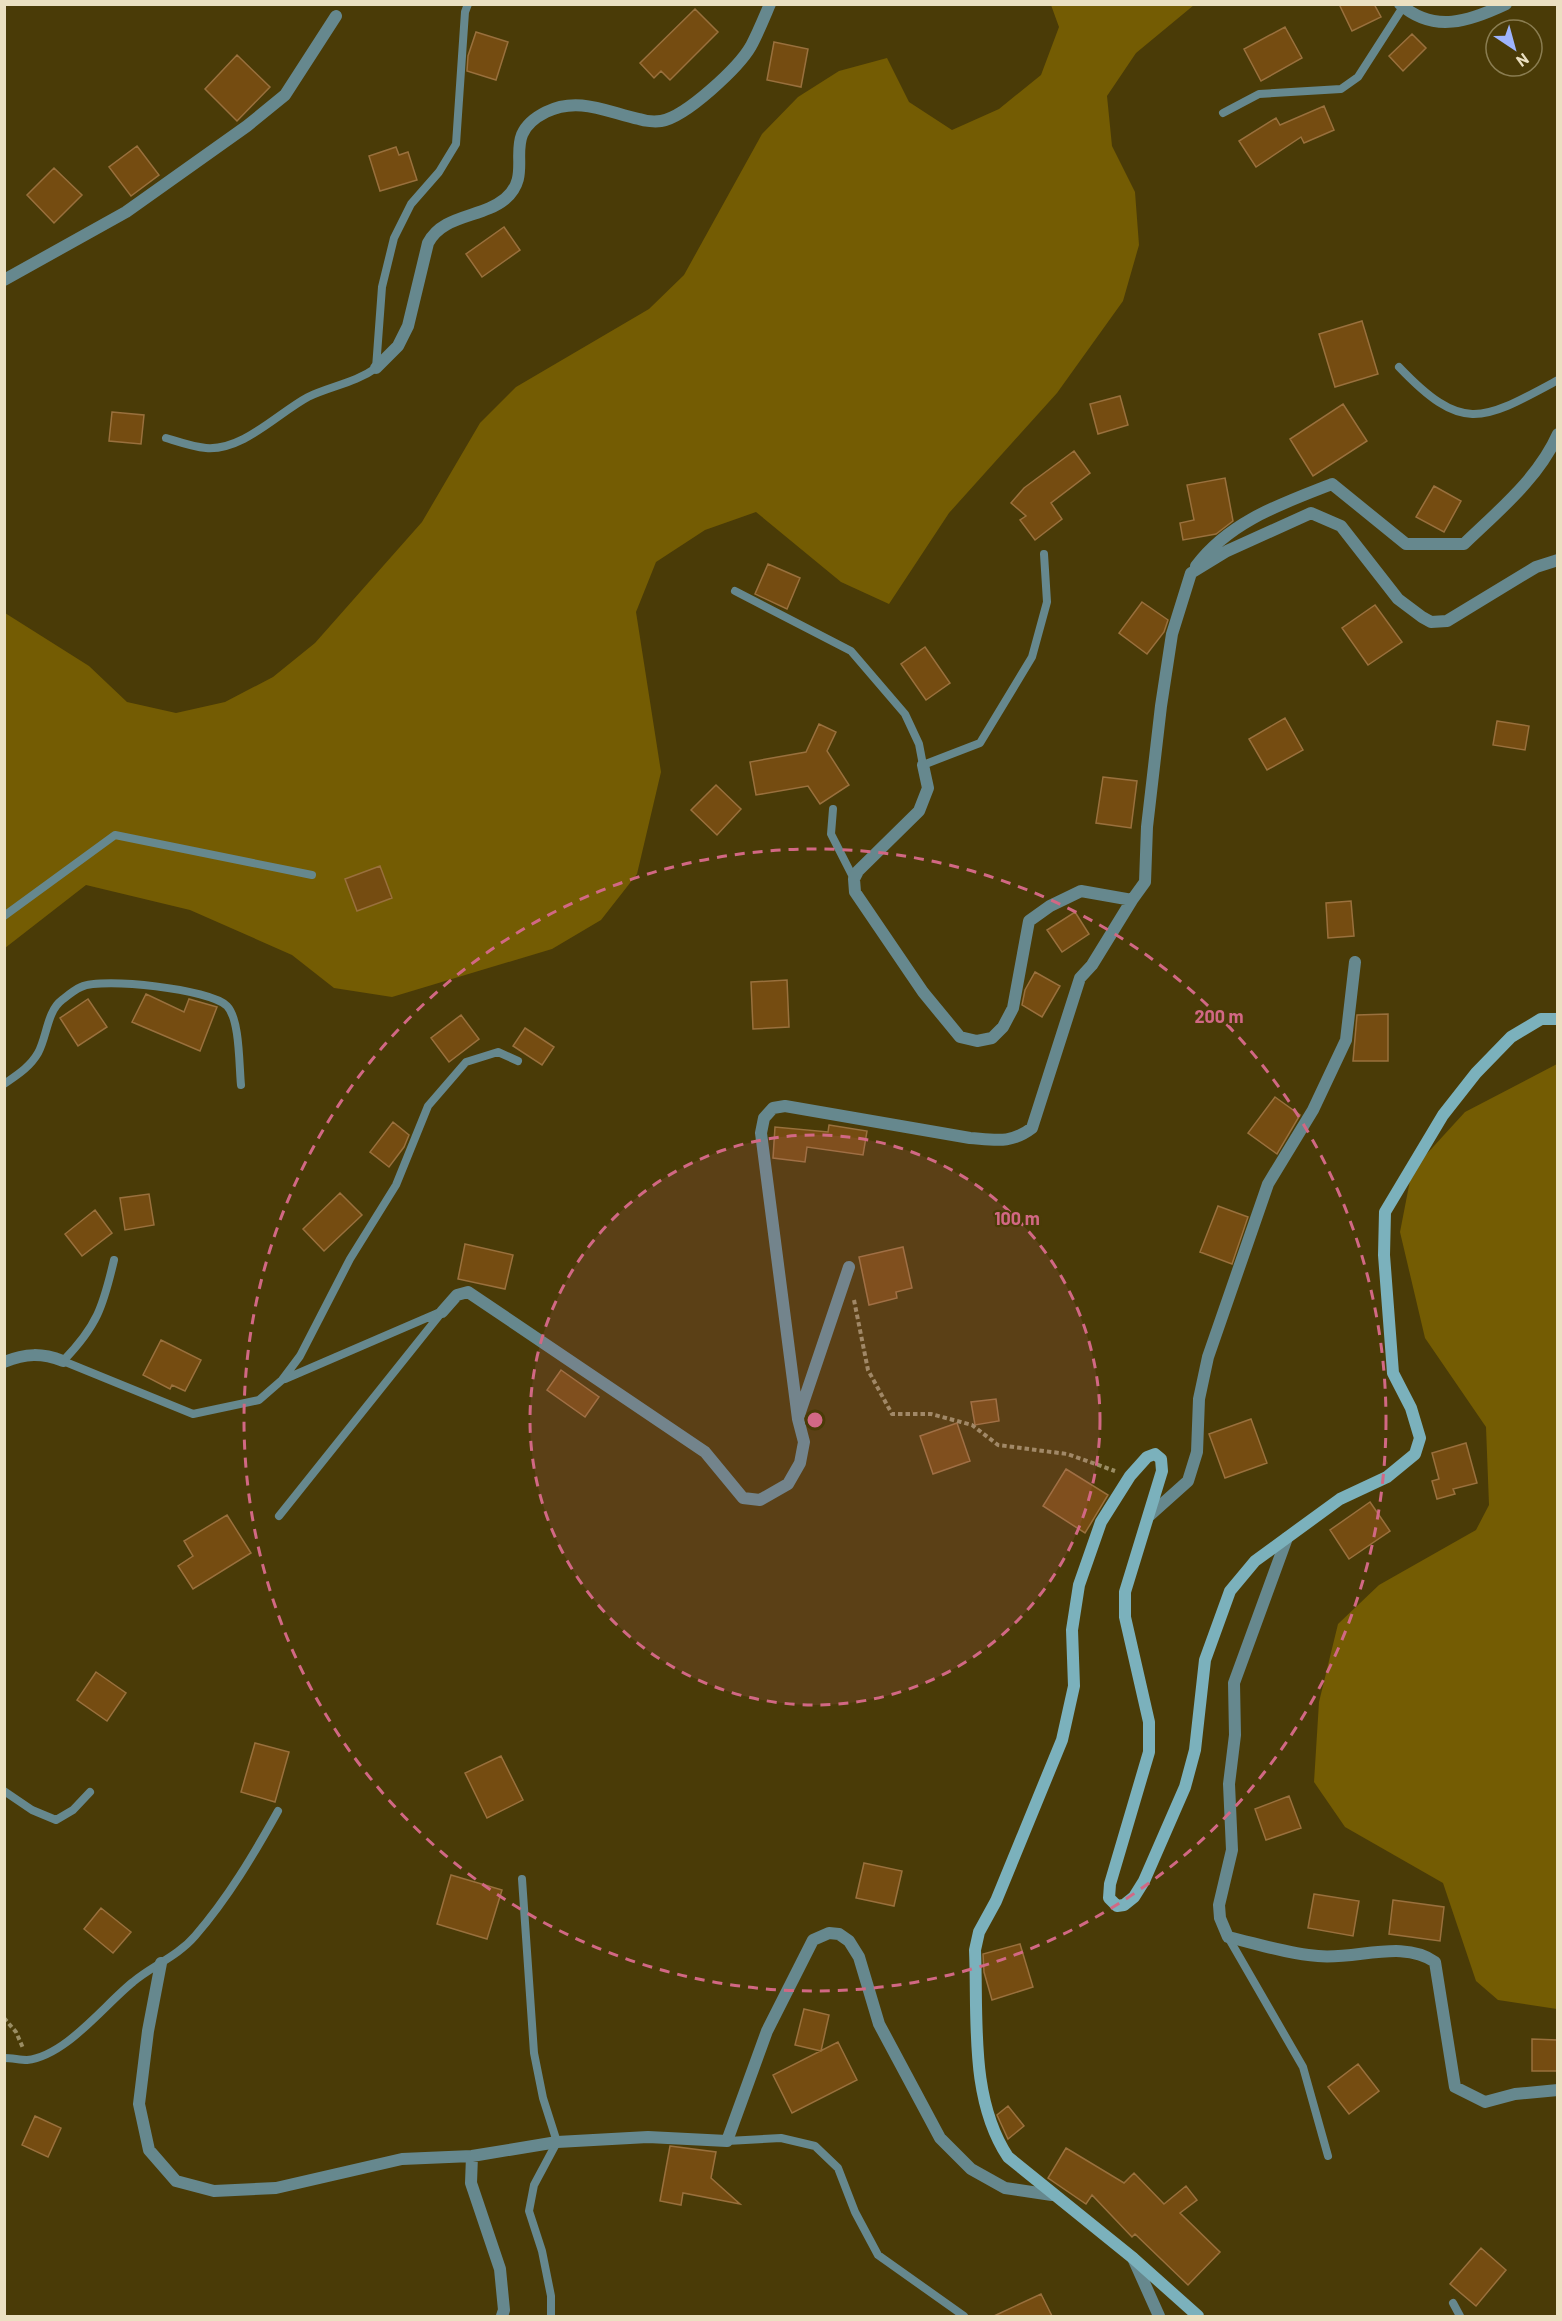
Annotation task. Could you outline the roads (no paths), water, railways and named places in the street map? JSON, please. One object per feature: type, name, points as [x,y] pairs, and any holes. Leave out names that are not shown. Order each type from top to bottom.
[{"type":"street","points":[[376,368],[398,346],[408,326],[428,243],[433,233],[443,226],[499,204],[515,191],[519,176],[520,134],[531,121],[562,105],[585,105],[640,120],[661,122],[678,115],[694,105],[741,59],[750,47],[770,4]]},
{"type":"street","points":[[1402,6],[1439,24],[1472,20],[1506,4]]},
{"type":"street","points":[[4,280],[126,212],[247,126],[285,95],[336,16]]},
{"type":"street","points":[[441,1312],[457,1295],[468,1292],[705,1452],[743,1498],[760,1500],[788,1484],[800,1463],[804,1442],[798,1419],[761,1133],[764,1118],[773,1108],[785,1106],[970,1138],[1001,1140],[1018,1138],[1032,1128],[1080,978],[1092,964],[1145,882],[1148,827],[1161,706],[1172,634],[1191,573],[1208,550],[1257,513],[1332,484],[1406,544],[1464,544],[1522,489],[1550,451],[1557,434]]},
{"type":"street","points":[[1191,573],[1227,551],[1311,513],[1341,526],[1398,599],[1431,622],[1447,621],[1536,567],[1557,560]]},
{"type":"street","points":[[923,765],[928,788],[919,811],[854,879],[855,892],[923,992],[960,1037],[977,1041],[992,1038],[1003,1027],[1013,1008],[1029,921],[1050,906],[1081,891],[1132,900]]},
{"type":"street","points":[[1150,1515],[1188,1481],[1197,1452],[1199,1399],[1208,1357],[1268,1184],[1313,1110],[1346,1040],[1356,962]]},
{"type":"street","points":[[1198,2316],[1133,2258],[1052,2195],[1008,2157],[994,2135],[985,2108],[981,2076],[975,1950],[979,1932],[996,1901],[1062,1740],[1074,1686],[1072,1630],[1079,1585],[1101,1522],[1130,1476],[1147,1457],[1155,1454],[1161,1459],[1162,1471],[1150,1515],[1129,1576],[1125,1617],[1149,1722],[1149,1752],[1110,1884],[1109,1898],[1117,1906],[1124,1905],[1134,1897],[1144,1881],[1185,1787],[1194,1750],[1205,1660],[1230,1591],[1256,1561],[1340,1499],[1387,1477],[1414,1454],[1420,1438],[1411,1408],[1393,1373],[1384,1255],[1385,1212],[1443,1115],[1476,1073],[1511,1037],[1541,1019],[1557,1019]]},
{"type":"street","points":[[798,1419],[849,1267]]},
{"type":"street","points":[[4,1362],[19,1356],[43,1353],[63,1361]]},
{"type":"street","points":[[1287,1538],[1234,1683],[1234,1735],[1229,1784],[1232,1850],[1219,1905],[1220,1918],[1228,1937],[1300,1955],[1322,1957],[1402,1951],[1422,1953],[1435,1962],[1455,2087],[1485,2102],[1515,2094],[1557,2090]]},
{"type":"street","points":[[161,1963],[148,2031],[139,2104],[149,2150],[176,2181],[214,2191],[276,2188],[402,2159],[472,2156],[557,2142],[648,2137],[727,2141],[766,2031],[813,1940],[829,1933],[839,1934],[849,1941],[859,1957],[879,2024],[940,2138],[971,2169],[1005,2188],[1052,2195]]},
{"type":"street","points":[[472,2156],[471,2183],[500,2268],[504,2310],[502,2316]]},
{"type":"street","points":[[1133,2258],[1160,2316]]},
{"type":"lane","points":[[166,438],[208,449],[232,443],[268,426],[308,398],[362,378],[376,368],[382,287],[394,238],[411,204],[439,172],[456,144],[465,12],[468,4]]},
{"type":"lane","points":[[1223,112],[1259,94],[1341,89],[1358,77],[1402,6]]},
{"type":"lane","points":[[1399,367],[1438,403],[1461,414],[1480,415],[1517,402],[1557,380]]},
{"type":"lane","points":[[735,591],[851,651],[905,714],[919,744],[923,765],[980,743],[1032,657],[1047,602],[1044,554]]},
{"type":"lane","points":[[833,809],[831,834],[854,879]]},
{"type":"lane","points":[[4,916],[115,836],[312,875]]},
{"type":"lane","points":[[4,1084],[22,1071],[37,1055],[52,1014],[59,1002],[82,987],[144,984],[206,996],[227,1005],[236,1019],[241,1085]]},
{"type":"lane","points":[[114,1260],[104,1299],[87,1336],[63,1361],[193,1413],[259,1400],[282,1380],[300,1356],[350,1259],[396,1185],[428,1106],[466,1062],[498,1052],[518,1061]]},
{"type":"lane","points":[[282,1380],[441,1312]]},
{"type":"lane","points":[[279,1516],[441,1312]]},
{"type":"lane","points":[[4,1791],[32,1810],[57,1820],[73,1810],[90,1792]]},
{"type":"lane","points":[[4,2058],[28,2060],[50,2052],[81,2030],[133,1982],[193,1939],[217,1909],[259,1845],[278,1811]]},
{"type":"lane","points":[[522,1880],[534,2053],[543,2098],[557,2142],[534,2185],[529,2211],[542,2251],[551,2296],[551,2316]]},
{"type":"lane","points":[[1228,1937],[1304,2067],[1328,2156]]},
{"type":"lane","points":[[727,2141],[781,2138],[815,2146],[838,2168],[855,2212],[878,2255],[964,2316]]},
{"type":"lane","points":[[1453,2303],[1460,2316]]}]
